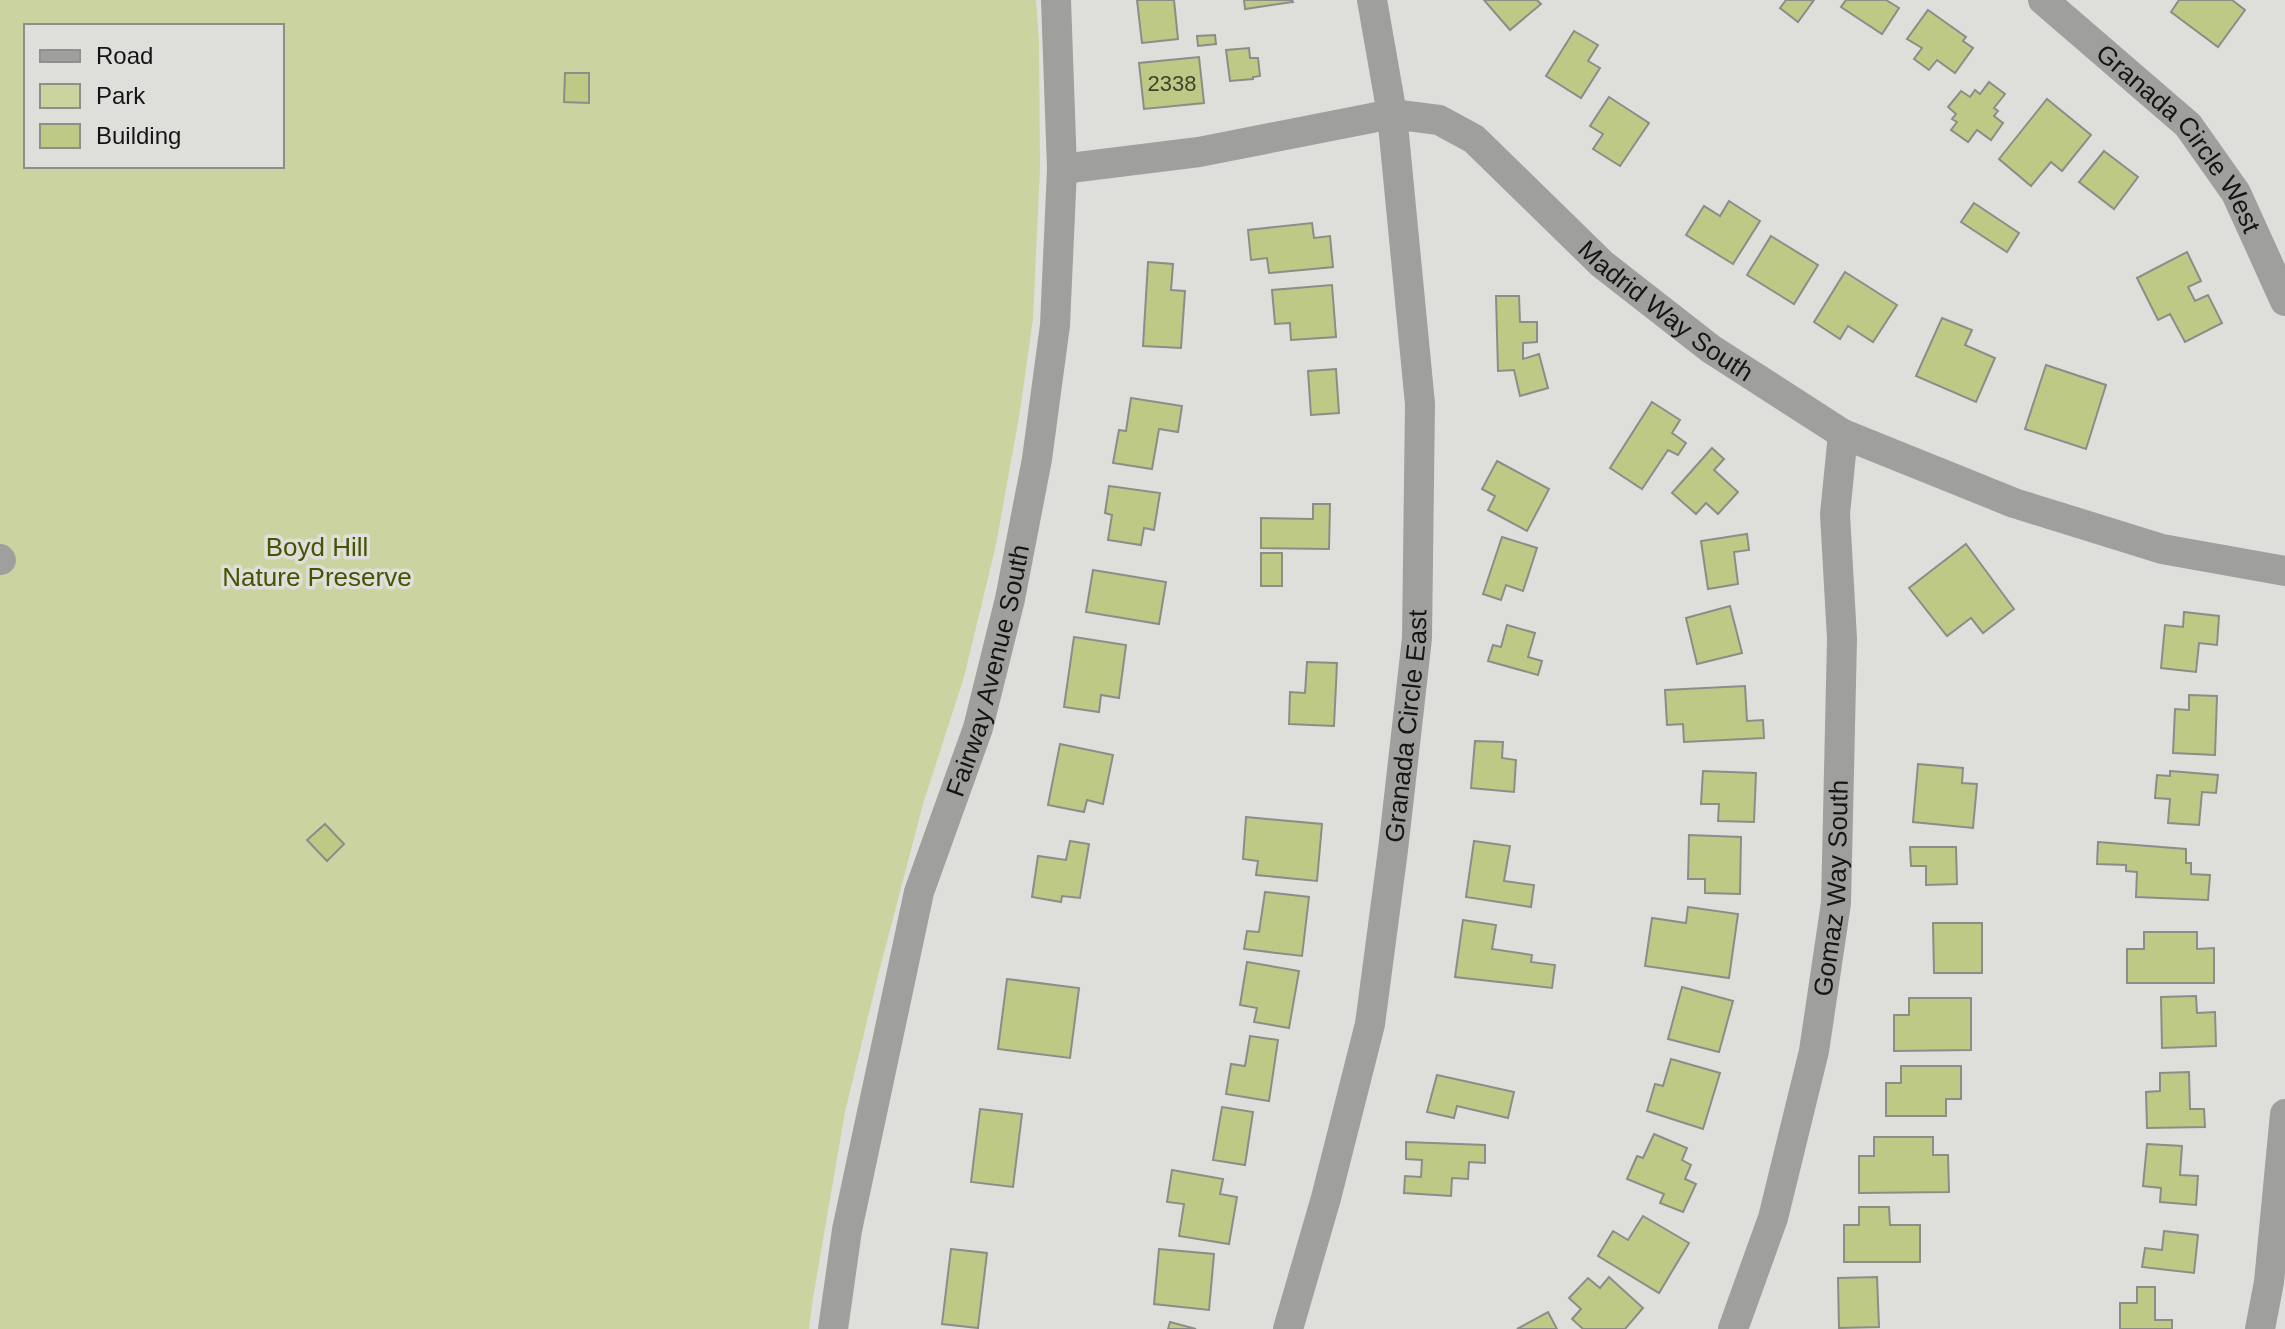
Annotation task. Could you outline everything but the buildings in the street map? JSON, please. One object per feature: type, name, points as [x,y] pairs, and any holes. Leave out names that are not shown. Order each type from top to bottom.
[{"type":"street","name":"Fairway Avenue South","points":[[833,1329],[847,1230],[919,892],[978,728],[1010,599],[1037,459],[1055,325],[1062,169],[1056,0]]},
{"type":"street","points":[[1372,0],[1392,114]]},
{"type":"street","name":"Granada Circle West","points":[[2043,0],[2188,125],[2236,193],[2285,301]]},
{"type":"street","name":"Madrid Way South","points":[[1062,169],[1199,152],[1392,114],[1439,120],[1474,139],[1602,264],[1711,349],[1843,434],[2014,503],[2162,549],[2285,571]]},
{"type":"street","name":"Granada Circle East","points":[[1288,1329],[1326,1198],[1370,1024],[1417,638],[1420,404],[1392,114]]},
{"type":"street","name":"Gomaz Way South","points":[[1733,1329],[1773,1218],[1814,1051],[1836,903],[1842,639],[1835,514],[1843,434]]},
{"type":"street","points":[[2260,1329],[2269,1282],[2285,1114]]},
{"type":"green space","name":"Boyd Hill Nature Preserve","points":[[0,0],[1036,0],[1040,168],[1033,319],[1020,411],[996,545],[964,677],[923,804],[845,1112],[809,1329],[0,1329]]}]
